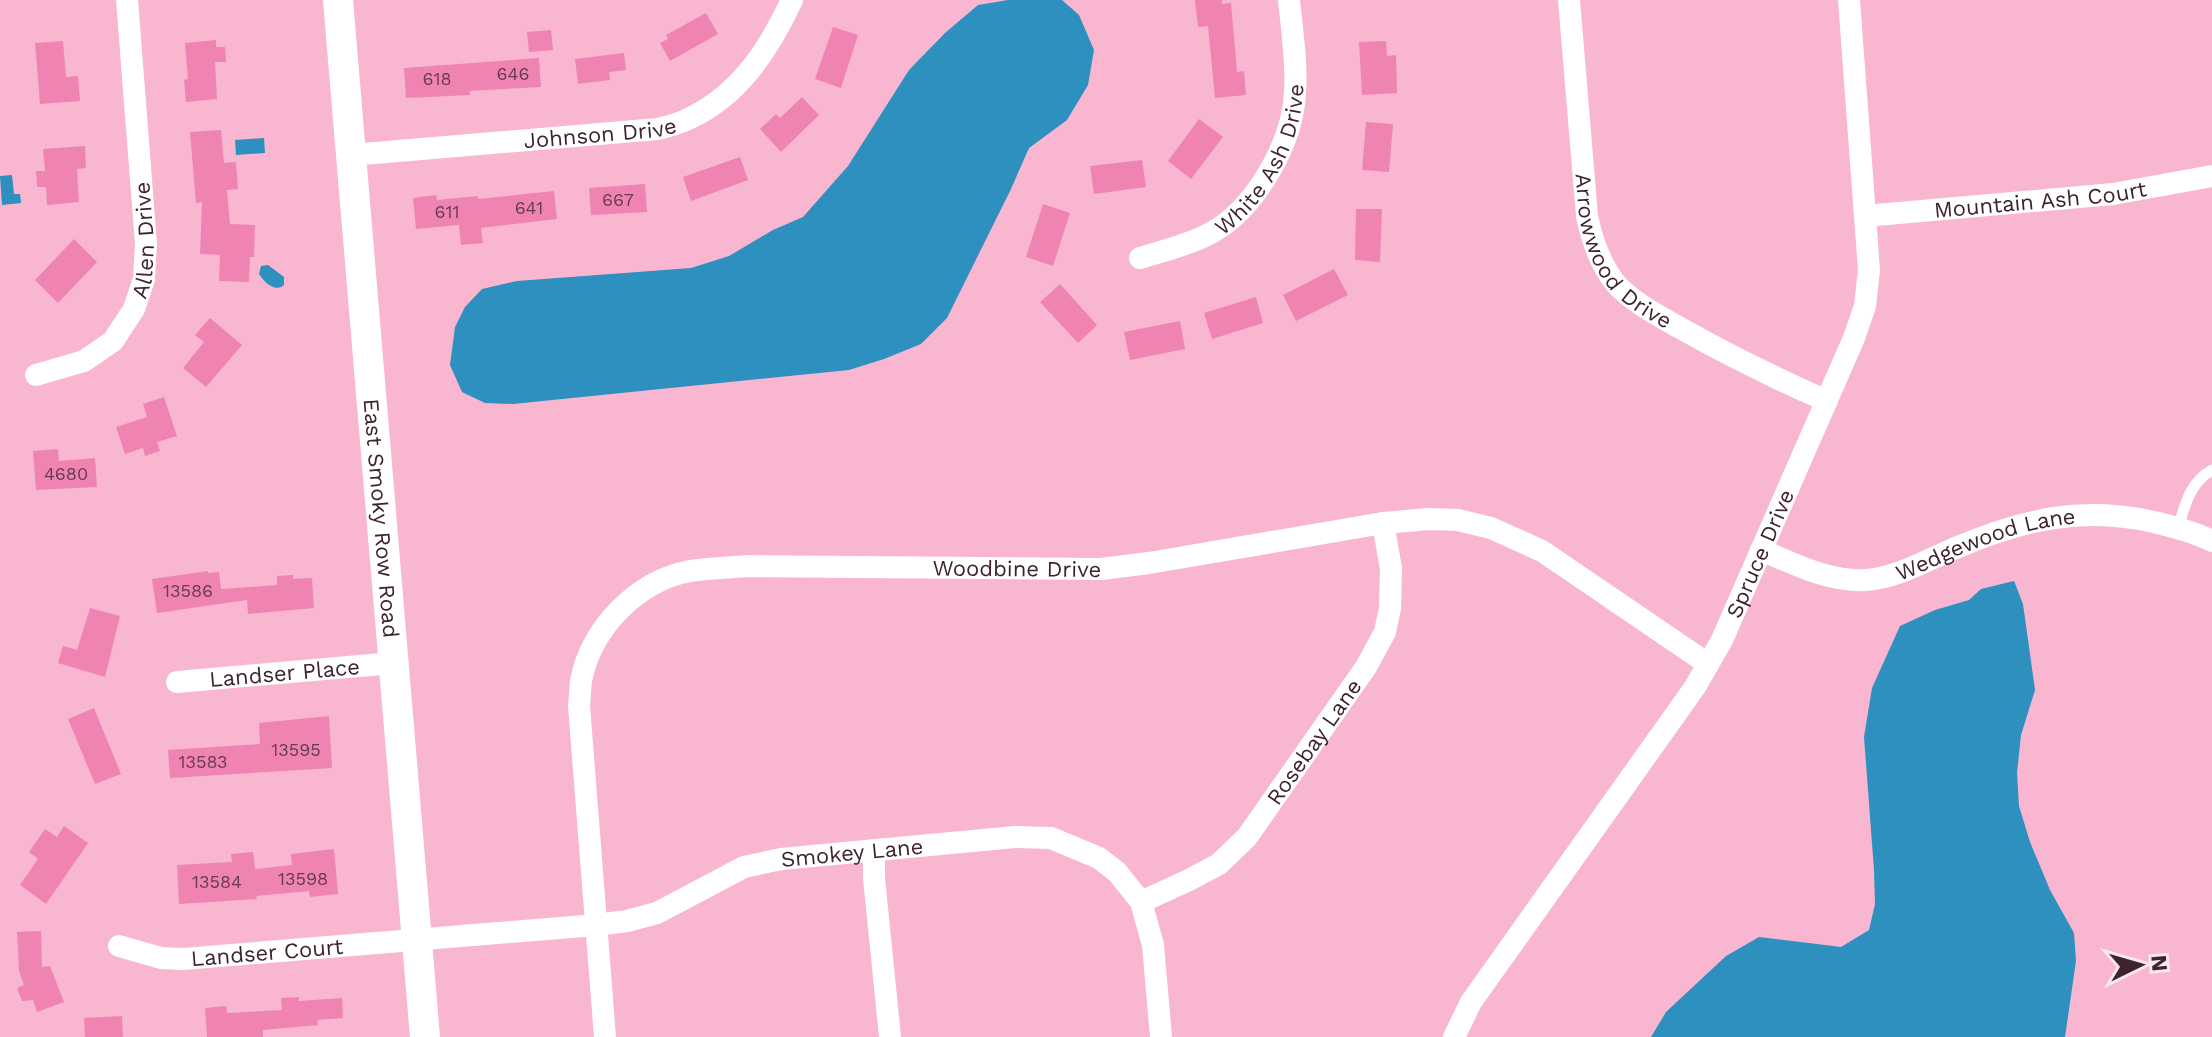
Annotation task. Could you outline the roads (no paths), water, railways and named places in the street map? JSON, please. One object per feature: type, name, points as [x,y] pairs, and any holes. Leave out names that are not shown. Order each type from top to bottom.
[{"type":"street","name":"Allen Drive","points":[[36,375],[84,361],[113,341],[134,309],[144,279],[146,244],[127,0]]},
{"type":"street","name":"East Smoky Row Road","points":[[338,0],[425,1037]]},
{"type":"street","name":"Johnson Drive","points":[[351,155],[658,129],[687,120],[716,103],[742,81],[762,56],[792,0]]},
{"type":"street","name":"White Ash Drive","points":[[1140,258],[1211,233],[1243,207],[1263,183],[1292,121],[1295,91],[1289,0]]},
{"type":"street","name":"Arrowwood Drive","points":[[1569,0],[1587,216],[1602,263],[1629,297],[1650,311],[1728,355],[1827,401]]},
{"type":"street","name":"Spruce Drive","points":[[1454,1037],[1471,1002],[1681,709],[1722,640],[1854,338],[1865,306],[1869,270],[1849,0]]},
{"type":"street","name":"Mountain Ash Court","points":[[1865,216],[2113,194],[2212,176]]},
{"type":"street","name":"Wedgewood Lane","points":[[1761,550],[1817,573],[1863,580],[1889,575],[1999,530],[2054,517],[2120,516],[2178,528],[2212,541]]},
{"type":"street","name":"Woodbine Drive","points":[[605,1037],[579,706],[582,680],[589,654],[611,618],[648,587],[667,578],[688,572],[747,566],[1101,569],[1383,523],[1458,520],[1491,528],[1542,551],[1708,664]]},
{"type":"street","name":"Rosebay Lane","points":[[1141,902],[1219,864],[1247,837],[1366,667],[1385,632],[1390,608],[1391,569],[1383,523]]},
{"type":"street","name":"Landser Place","points":[[177,682],[393,663]]},
{"type":"street","name":"Smokey Lane","points":[[417,940],[627,921],[657,913],[744,867],[781,859],[1015,837],[1051,838],[1099,858],[1117,872],[1141,902],[1153,945],[1161,1037]]},
{"type":"street","points":[[874,850],[890,1037]]},
{"type":"street","name":"Landser Court","points":[[119,946],[161,958],[183,959],[417,940]]},
{"type":"lane","points":[[2178,528],[2196,483],[2212,470]]},
{"type":"water","points":[[1008,0],[1062,0],[1079,15],[1094,50],[1088,85],[1067,120],[1029,148],[947,318],[921,344],[849,370],[513,404],[485,403],[462,392],[450,365],[455,327],[465,307],[482,289],[517,281],[691,268],[729,256],[773,230],[803,217],[848,166],[909,70],[978,5]]},
{"type":"water","points":[[264,138],[265,153],[236,155],[235,140]]},
{"type":"water","points":[[12,175],[14,194],[20,194],[21,203],[2,205],[0,176]]},
{"type":"water","points":[[268,265],[284,277],[284,285],[273,287],[261,277],[261,266]]},
{"type":"water","points":[[2014,581],[2023,604],[2035,690],[2021,735],[2017,773],[2019,806],[2050,890],[2074,933],[2076,961],[2065,1037],[1651,1037],[1666,1012],[1726,956],[1759,937],[1841,947],[1869,930],[1875,904],[1864,737],[1872,688],[1900,626],[1935,610],[1969,600],[1981,589]]}]
